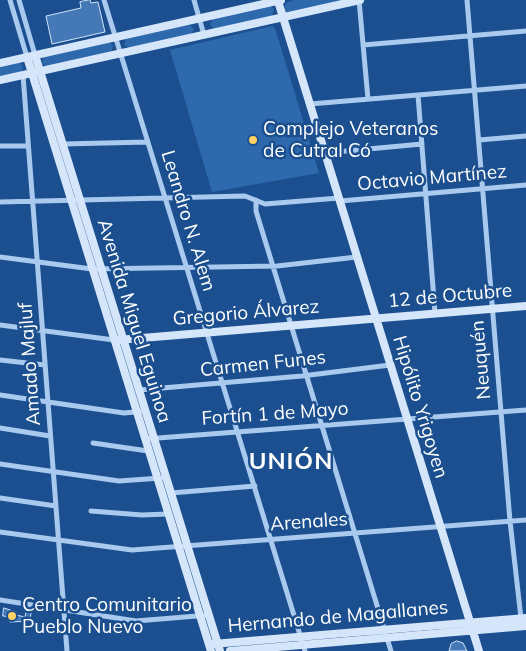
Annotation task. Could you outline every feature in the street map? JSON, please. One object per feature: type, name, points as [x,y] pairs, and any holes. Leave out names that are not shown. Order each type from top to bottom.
[{"type":"main road","points":[[0,63],[279,0]]},
{"type":"main road","name":"Hipólito Yrigoyen","points":[[279,0],[479,651]]},
{"type":"main road","points":[[0,80],[355,0]]},
{"type":"main road","name":"Avenida Miguel Eguinoa","points":[[31,56],[71,201],[210,648]]},
{"type":"main road","name":"Avenida Miguel Eguinoa","points":[[36,72],[63,144],[219,647]]},
{"type":"main road","name":"12 de Octubre","points":[[376,318],[526,306]]},
{"type":"main road","name":"Gregorio Álvarez","points":[[114,340],[376,318]]},
{"type":"main road","name":"Hernando de Magallanes","points":[[210,648],[303,644],[385,630],[470,622],[524,622]]},
{"type":"main road","name":"Hernando de Magallanes","points":[[230,651],[473,631],[524,622]]},
{"type":"street","name":"Avenida Miguel Eguinoa","points":[[10,0],[31,56]]},
{"type":"street","name":"Avenida Miguel Eguinoa","points":[[19,0],[31,56]]},
{"type":"street","name":"Leandro N. Alem","points":[[104,0],[303,644]]},
{"type":"street","points":[[194,0],[204,35]]},
{"type":"street","points":[[355,0],[363,45],[368,99]]},
{"type":"street","name":"Neuquén","points":[[467,0],[510,522],[524,622]]},
{"type":"street","points":[[363,45],[526,31]]},
{"type":"street","name":"Amado Majluf","points":[[23,75],[67,651]]},
{"type":"street","points":[[310,104],[526,86]]},
{"type":"street","points":[[418,95],[436,313]]},
{"type":"street","points":[[479,140],[526,136]]},
{"type":"street","points":[[63,144],[148,142]]},
{"type":"street","points":[[325,153],[422,144]]},
{"type":"street","points":[[0,146],[28,146]]},
{"type":"street","name":"Octavio Martínez","points":[[0,202],[245,196],[269,204],[426,194],[526,185]]},
{"type":"street","points":[[256,200],[255,209],[392,651]]},
{"type":"street","points":[[0,257],[101,269],[273,266],[357,257]]},
{"type":"street","name":"Gregorio Álvarez","points":[[0,325],[114,340]]},
{"type":"street","points":[[0,360],[45,364]]},
{"type":"street","name":"Carmen Funes","points":[[139,390],[308,375],[390,364]]},
{"type":"street","points":[[0,395],[124,413],[145,412]]},
{"type":"street","name":"Fortín 1 de Mayo","points":[[145,438],[526,410]]},
{"type":"street","points":[[0,428],[50,436]]},
{"type":"street","points":[[93,443],[148,451]]},
{"type":"street","points":[[0,464],[119,481],[166,478]]},
{"type":"street","points":[[171,493],[254,486]]},
{"type":"street","points":[[0,498],[56,506]]},
{"type":"street","points":[[91,511],[142,515],[168,514]]},
{"type":"street","name":"Arenales","points":[[0,532],[128,550],[441,528],[526,520]]},
{"type":"street","points":[[0,600],[136,621],[209,615]]},
{"type":"shaded area","points":[[294,0],[345,0],[286,12],[284,9],[286,3]]},
{"type":"shaded area","points":[[270,6],[274,9],[272,16],[214,29],[210,25],[213,18]]},
{"type":"shaded area","points":[[189,24],[194,29],[191,35],[129,48],[124,45],[126,38]]},
{"type":"shaded area","name":"Complejo Veteranos de Cutral Có","points":[[272,26],[275,28],[319,173],[212,192],[170,50]]},
{"type":"shaded area","points":[[110,42],[113,46],[111,52],[47,66],[42,64],[43,57]]},
{"type":"shaded area","points":[[20,62],[23,66],[22,72],[0,78],[0,65]]},
{"type":"building","points":[[90,0],[91,3],[98,2],[105,32],[52,44],[46,16],[81,8],[80,2]]},
{"type":"building","points":[[4,608],[16,612],[16,615],[25,617],[26,612],[31,613],[30,621],[10,622],[11,617],[3,616]]},
{"type":"building","points":[[457,641],[463,643],[467,651],[449,651],[451,644]]},
{"type":"place","name":"Complejo Veteranos de Cutral Có","points":[[253,140]]},
{"type":"place","name":"Centro Comunitario Pueblo Nuevo","points":[[12,616]]},
{"type":"district","name":"UNIÓN","points":[[291,462]]}]
